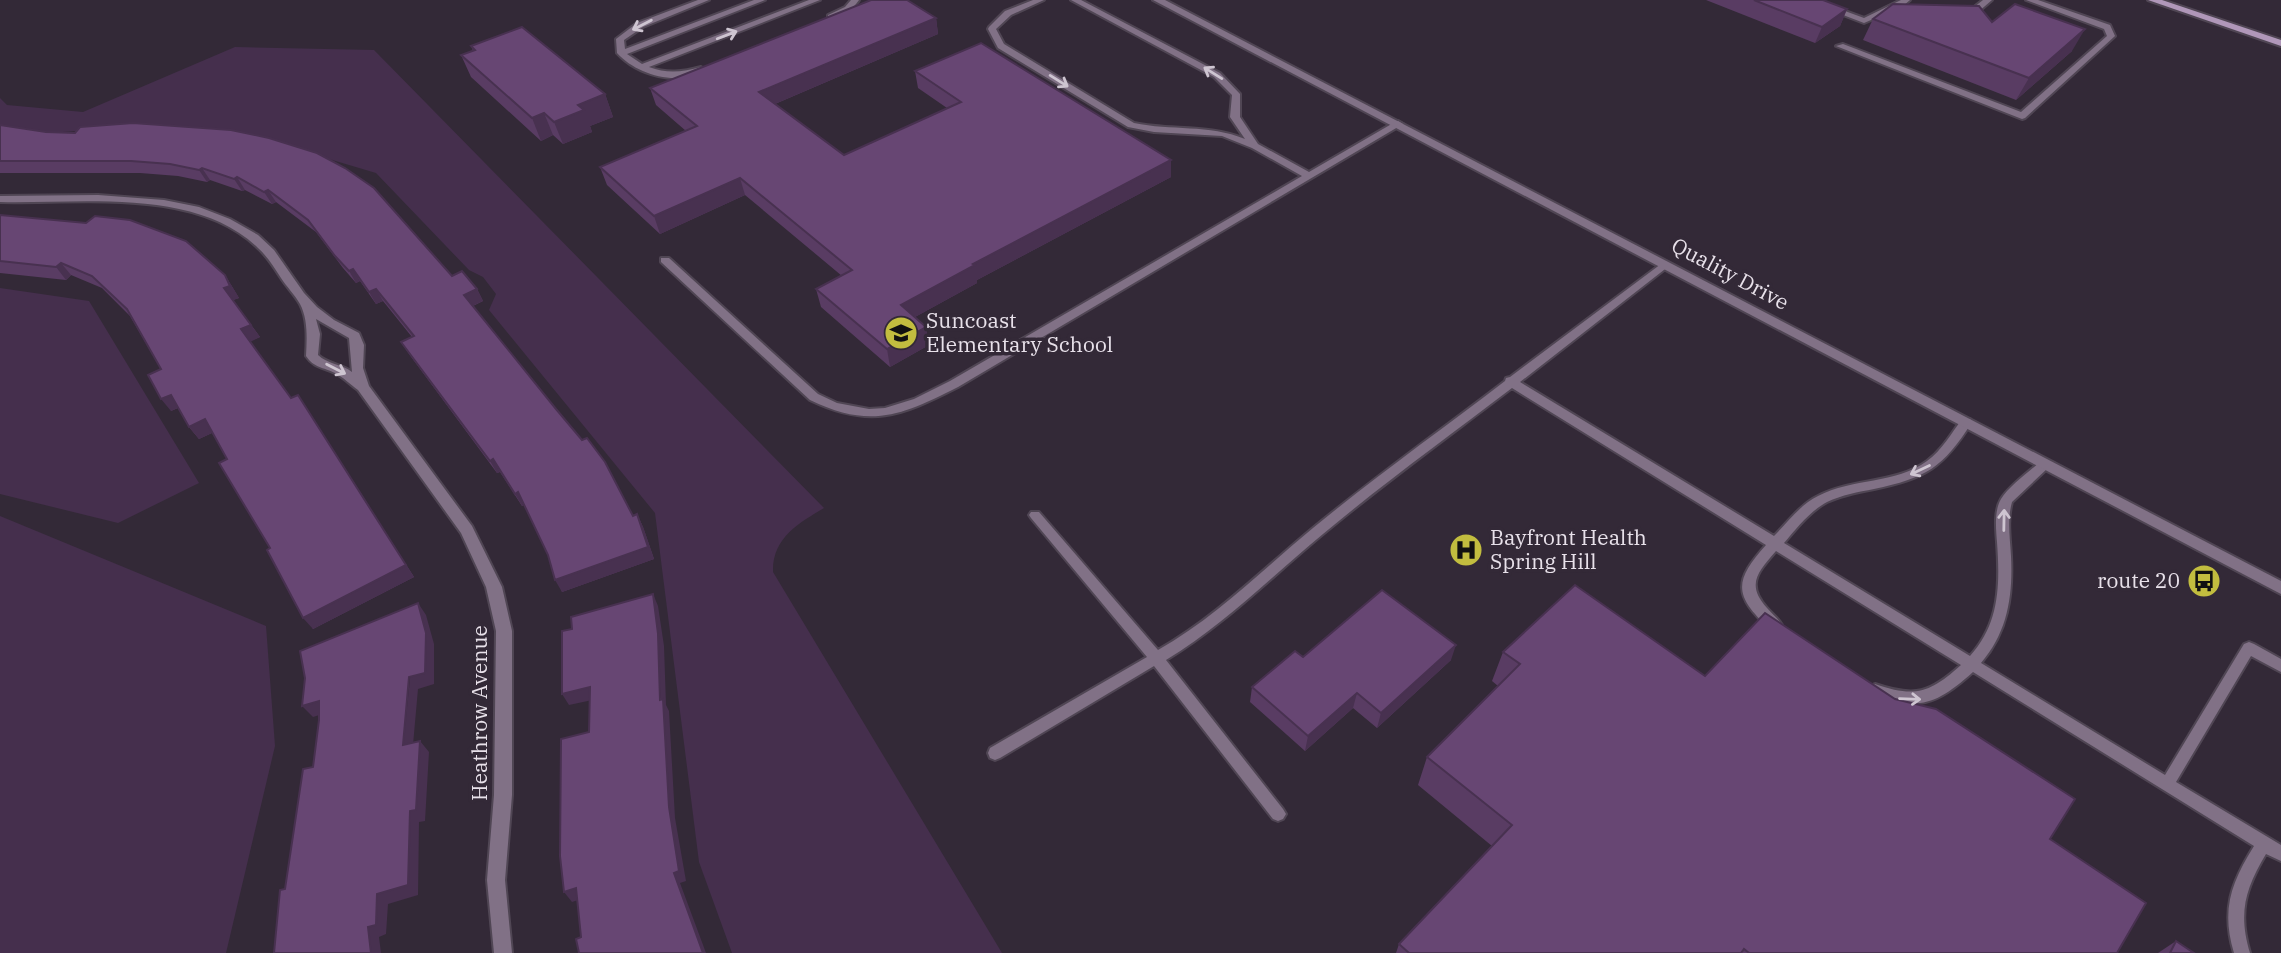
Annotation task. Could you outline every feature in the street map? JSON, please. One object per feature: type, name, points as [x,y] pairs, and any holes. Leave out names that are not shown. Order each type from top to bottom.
[{"type":"main road","points":[[2153,0],[2281,43]]},
{"type":"street","name":"Quality Drive","points":[[1158,0],[2281,588]]},
{"type":"street","name":"Heathrow Avenue","points":[[0,199],[124,199],[199,212],[229,224],[253,237],[274,256],[306,304],[328,324],[355,336],[358,345],[357,368],[363,387]]},
{"type":"street","name":"Heathrow Avenue","points":[[306,304],[314,334],[312,356],[317,362],[341,370],[363,387],[467,530],[494,587],[504,631],[502,795],[496,880],[503,953]]},
{"type":"lane","points":[[705,0],[640,25],[620,38],[621,52],[640,68],[664,74],[690,75],[714,65]]},
{"type":"lane","points":[[621,52],[761,0]]},
{"type":"lane","points":[[640,68],[816,0]]},
{"type":"lane","points":[[824,20],[848,9],[855,0]]},
{"type":"lane","points":[[1040,0],[1008,13],[992,29],[1001,46],[1131,125],[1153,131],[1225,134],[1255,146],[1309,176]]},
{"type":"lane","points":[[1075,0],[1217,75],[1236,94],[1235,117],[1255,146]]},
{"type":"lane","points":[[1808,0],[1864,22],[1906,0]]},
{"type":"lane","points":[[1882,0],[1918,13]]},
{"type":"lane","points":[[1962,21],[1988,0]]},
{"type":"lane","points":[[1840,46],[2022,116],[2111,36],[2107,27],[2030,0]]},
{"type":"lane","points":[[836,15],[841,1]]},
{"type":"lane","points":[[665,260],[814,397],[837,410],[866,414],[889,412],[918,404],[954,384],[1398,124]]},
{"type":"lane","points":[[995,753],[1205,627],[1240,600],[1312,535],[1665,264]]},
{"type":"lane","points":[[1510,381],[2281,854]]},
{"type":"lane","points":[[1784,631],[1769,619],[1748,589],[1750,574],[1806,510],[1819,500],[1879,486],[1922,471],[1939,460],[1966,422]]},
{"type":"lane","points":[[1864,684],[1897,698],[1921,700],[1938,692],[1972,666],[1991,642],[2003,612],[2007,581],[2004,507],[2007,500],[2045,464]]},
{"type":"lane","points":[[1035,515],[1157,658],[1278,814]]},
{"type":"lane","points":[[2167,784],[2249,648],[2281,666]]},
{"type":"lane","points":[[2242,953],[2235,934],[2235,905],[2246,874],[2264,843]]},
{"type":"shaded area","points":[[235,47],[374,50],[824,508],[797,526],[782,541],[774,560],[773,572],[1002,953],[732,953],[699,862],[655,513],[489,310],[496,294],[483,277],[469,270],[376,173],[238,132],[147,126],[34,134],[0,125],[0,98],[7,105],[83,112]]},
{"type":"shaded area","points":[[0,288],[89,301],[199,483],[118,523],[0,494]]},
{"type":"shaded area","points":[[0,516],[266,626],[275,746],[226,953],[0,953]]},
{"type":"building","points":[[871,0],[907,0],[936,18],[759,92],[844,155],[961,102],[915,71],[981,43],[1171,160],[901,305],[926,327],[887,349],[816,289],[852,270],[740,178],[654,216],[600,167],[697,126],[650,88]]},
{"type":"building","points":[[1754,0],[1823,0],[1847,9],[1822,27]]},
{"type":"building","points":[[1893,4],[1979,6],[1992,22],[2015,4],[2085,29],[2029,78],[1873,19]]},
{"type":"building","points":[[522,27],[605,94],[578,105],[584,110],[554,122],[544,113],[532,118],[461,55],[475,50],[471,46]]},
{"type":"building","points":[[133,123],[231,130],[269,138],[317,153],[374,188],[452,276],[462,271],[477,289],[464,295],[582,440],[587,438],[605,462],[633,516],[637,514],[648,547],[555,580],[548,555],[518,492],[515,494],[493,459],[490,461],[401,342],[414,336],[376,289],[369,292],[353,269],[349,271],[335,256],[308,220],[268,190],[264,192],[237,177],[234,179],[202,168],[199,170],[170,164],[131,161],[0,161],[0,125],[75,133],[80,127]]},
{"type":"building","points":[[0,215],[86,223],[95,216],[130,220],[186,241],[225,275],[230,286],[224,288],[251,325],[241,329],[291,398],[298,395],[406,565],[303,618],[267,550],[270,548],[219,463],[227,459],[205,419],[189,427],[171,395],[161,399],[148,375],[161,369],[127,309],[92,276],[61,263],[56,267],[0,261]]},
{"type":"building","points":[[1575,585],[1705,676],[1765,613],[1895,699],[1936,709],[2075,799],[2050,839],[2146,903],[2117,953],[1749,953],[1744,949],[1741,953],[1409,953],[1399,944],[1512,825],[1427,757],[1520,664],[1503,652]]},
{"type":"building","points":[[1382,590],[1456,645],[1381,713],[1357,693],[1308,736],[1252,687],[1295,651],[1303,657]]},
{"type":"building","points":[[653,594],[658,634],[660,700],[663,699],[669,807],[679,871],[674,873],[703,953],[579,953],[576,939],[581,937],[576,888],[564,892],[560,856],[561,739],[589,732],[590,687],[562,694],[562,631],[572,629],[571,617]]},
{"type":"building","points":[[418,603],[426,633],[425,673],[409,677],[403,745],[420,741],[416,810],[410,811],[408,885],[377,894],[376,925],[368,927],[371,953],[274,953],[280,890],[285,889],[303,769],[313,767],[319,720],[319,701],[302,706],[305,678],[300,651]]},
{"type":"building","points":[[2176,941],[2194,953],[2170,953]]},
{"type":"place","name":"Suncoast Elementary School","points":[[901,333]]},
{"type":"place","name":"Bayfront Health Spring Hill","points":[[1466,550]]},
{"type":"place","name":"route 20","points":[[2204,581]]}]
